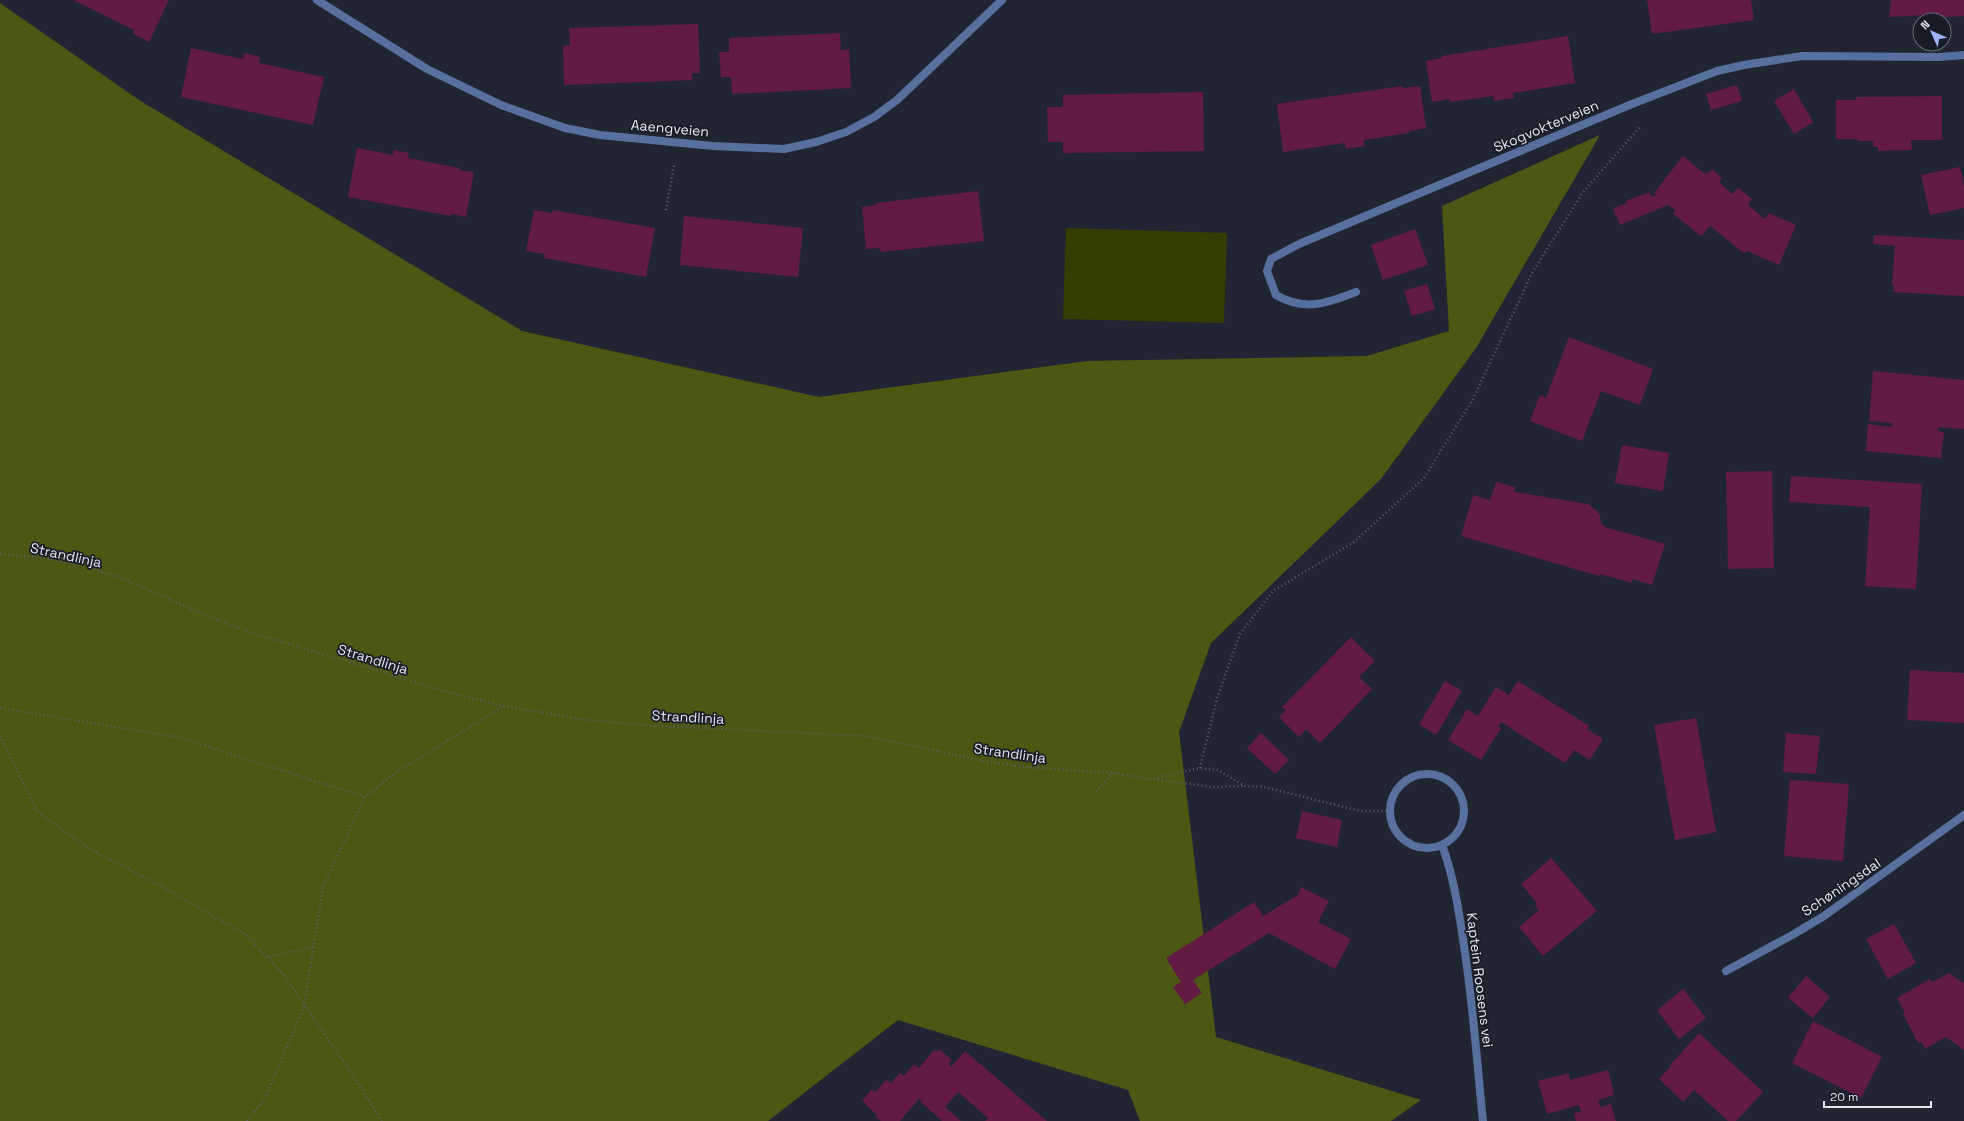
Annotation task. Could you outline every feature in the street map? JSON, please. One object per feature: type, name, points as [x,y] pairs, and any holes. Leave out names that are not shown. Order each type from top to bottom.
[{"type":"street","name":"Aaengveien","points":[[317,0],[428,69],[501,105],[565,128],[600,135],[784,149],[816,142],[846,132],[874,117],[897,100],[1002,0]]},
{"type":"street","name":"Skogvokterveien","points":[[1356,292],[1317,305],[1290,303],[1276,296],[1267,271],[1271,259],[1299,244],[1655,95],[1717,71],[1744,65],[1802,56],[1940,57],[1964,55]]},
{"type":"street","points":[[1426,773],[1440,775],[1452,783],[1461,795],[1464,810],[1462,824],[1454,837],[1442,845],[1427,848],[1413,846],[1400,838],[1392,826],[1388,811],[1391,797],[1399,785],[1411,776],[1426,773]]},
{"type":"street","name":"Schøningsdal","points":[[1726,971],[1824,916],[1964,815]]},
{"type":"street","name":"Kaptein Roosens vei","points":[[1442,845],[1449,862],[1460,916],[1467,966],[1483,1121]]},
{"type":"path","points":[[1200,768],[1217,698],[1240,634],[1273,591],[1354,542],[1424,478],[1473,399],[1532,273],[1583,192],[1643,124],[1655,95]]},
{"type":"path","points":[[666,210],[678,142]]},
{"type":"path","name":"Strandlinja","points":[[0,554],[45,558],[82,566],[119,578],[215,619],[256,634],[458,695],[504,706],[588,720],[657,726],[867,736],[983,761],[1026,767],[1113,773],[1151,779],[1200,768],[1218,770],[1245,786],[1264,787],[1360,811],[1388,811]]},
{"type":"path","points":[[247,1121],[264,1100],[304,1007],[324,886],[365,797],[395,773],[504,706]]},
{"type":"path","points":[[0,708],[178,737],[365,797]]},
{"type":"path","points":[[0,736],[36,811],[88,848],[161,886],[246,935],[283,974],[304,1007],[352,1074],[382,1121]]},
{"type":"path","points":[[1096,791],[1113,773]]},
{"type":"path","points":[[1151,779],[1212,787],[1245,786]]},
{"type":"path","points":[[267,957],[314,947]]},
{"type":"green space","points":[[0,3],[139,100],[522,331],[819,397],[1087,361],[1367,356],[1449,331],[1442,206],[1600,135],[1476,348],[1381,479],[1211,643],[1179,732],[1216,1037],[1421,1100],[1391,1121],[1140,1121],[1128,1090],[898,1020],[768,1121],[0,1121]]},
{"type":"green space","points":[[1066,228],[1227,233],[1224,323],[1063,319]]},
{"type":"building","points":[[73,0],[169,0],[149,42],[133,34],[134,30]]},
{"type":"building","points":[[1647,0],[1751,0],[1754,20],[1652,34]]},
{"type":"building","points":[[1891,0],[1964,0],[1964,16],[1952,17],[1952,12],[1912,12],[1912,16],[1889,17]]},
{"type":"building","points":[[698,24],[700,73],[692,73],[692,80],[564,85],[563,46],[570,45],[569,28]]},
{"type":"building","points":[[840,33],[841,50],[849,49],[851,88],[732,94],[731,77],[721,77],[719,52],[729,52],[729,38]]},
{"type":"building","points":[[1568,36],[1575,83],[1513,93],[1514,98],[1494,101],[1493,96],[1450,102],[1449,99],[1432,102],[1426,61],[1442,58],[1442,56]]},
{"type":"building","points":[[191,48],[243,59],[244,53],[260,57],[259,63],[324,77],[313,125],[181,97]]},
{"type":"building","points":[[1737,85],[1742,101],[1711,110],[1706,94]]},
{"type":"building","points":[[1403,86],[1403,88],[1420,86],[1426,128],[1409,131],[1409,133],[1364,140],[1364,146],[1346,149],[1345,143],[1283,152],[1277,104]]},
{"type":"building","points":[[1794,89],[1813,122],[1794,134],[1774,101]]},
{"type":"building","points":[[1203,92],[1204,151],[1063,153],[1063,142],[1048,142],[1047,107],[1063,107],[1063,95]]},
{"type":"building","points":[[1942,96],[1942,140],[1911,140],[1912,150],[1878,151],[1878,147],[1873,147],[1873,141],[1836,139],[1836,100],[1856,100],[1856,97]]},
{"type":"building","points":[[357,148],[393,155],[394,150],[409,153],[408,158],[474,172],[466,217],[451,214],[451,216],[348,197]]},
{"type":"building","points":[[1683,156],[1705,174],[1712,169],[1722,178],[1719,182],[1732,194],[1738,188],[1752,199],[1748,205],[1765,219],[1769,213],[1796,225],[1779,265],[1747,251],[1744,253],[1710,226],[1701,236],[1673,214],[1675,210],[1668,205],[1620,225],[1613,209],[1627,203],[1626,201],[1649,192],[1652,196],[1657,196],[1654,193]]},
{"type":"building","points":[[1960,167],[1964,187],[1964,208],[1930,215],[1921,175]]},
{"type":"building","points":[[978,191],[984,241],[881,252],[880,248],[866,249],[862,207],[876,205],[876,203]]},
{"type":"building","points":[[534,210],[552,213],[553,210],[655,228],[646,277],[544,258],[545,254],[526,251]]},
{"type":"building","points":[[684,216],[803,228],[798,277],[680,265]]},
{"type":"building","points":[[1415,229],[1428,265],[1383,280],[1371,245]]},
{"type":"building","points":[[1874,235],[1964,240],[1964,296],[1893,292],[1894,286],[1892,285],[1895,246],[1873,244]]},
{"type":"building","points":[[1427,284],[1435,309],[1412,316],[1404,291]]},
{"type":"building","points":[[1569,337],[1653,369],[1640,405],[1601,391],[1582,441],[1530,421],[1540,395],[1546,398]]},
{"type":"building","points":[[1873,371],[1964,380],[1964,429],[1938,427],[1938,431],[1944,432],[1941,458],[1866,451],[1868,424],[1891,427],[1892,423],[1869,421]]},
{"type":"building","points":[[1622,445],[1669,453],[1663,491],[1615,483]]},
{"type":"building","points":[[1772,471],[1774,568],[1728,569],[1726,472]]},
{"type":"building","points":[[1791,476],[1922,484],[1916,589],[1865,586],[1870,507],[1789,502]]},
{"type":"building","points":[[1496,482],[1515,487],[1514,492],[1588,504],[1597,511],[1600,516],[1601,524],[1605,527],[1665,544],[1652,585],[1632,579],[1632,583],[1600,574],[1599,576],[1461,536],[1473,495],[1490,500]]},
{"type":"building","points":[[1351,637],[1375,661],[1359,677],[1372,689],[1320,743],[1306,729],[1299,737],[1279,717],[1286,710],[1282,707]]},
{"type":"building","points":[[1910,670],[1964,673],[1964,723],[1907,720]]},
{"type":"building","points":[[1445,681],[1462,691],[1436,735],[1419,724]]},
{"type":"building","points":[[1518,681],[1589,726],[1587,729],[1603,739],[1590,760],[1574,750],[1565,763],[1501,722],[1498,726],[1501,728],[1481,760],[1448,740],[1467,709],[1478,716],[1496,687],[1509,695]]},
{"type":"building","points":[[1696,718],[1716,832],[1675,840],[1654,725]]},
{"type":"building","points":[[1261,733],[1289,760],[1275,774],[1247,748]]},
{"type":"building","points":[[1786,733],[1820,736],[1816,774],[1783,772]]},
{"type":"building","points":[[1790,780],[1849,784],[1843,861],[1784,856]]},
{"type":"building","points":[[1302,811],[1342,820],[1337,847],[1296,838]]},
{"type":"building","points":[[1551,858],[1597,911],[1543,956],[1519,927],[1539,910],[1535,905],[1537,903],[1521,884]]},
{"type":"building","points":[[1301,887],[1329,901],[1318,922],[1351,939],[1335,969],[1269,933],[1193,980],[1202,993],[1185,1004],[1173,987],[1181,982],[1166,958],[1254,902],[1263,916],[1298,895]]},
{"type":"building","points":[[1894,924],[1916,963],[1888,979],[1866,939]]},
{"type":"building","points":[[1949,973],[1964,983],[1964,1050],[1946,1037],[1925,1049],[1921,1042],[1918,1043],[1903,1014],[1905,1013],[1897,998],[1930,979],[1932,982]]},
{"type":"building","points":[[1806,976],[1830,997],[1813,1018],[1788,998]]},
{"type":"building","points":[[1683,989],[1706,1018],[1679,1039],[1657,1010]]},
{"type":"building","points":[[1813,1021],[1882,1057],[1861,1098],[1792,1063]]},
{"type":"building","points":[[1699,1033],[1763,1092],[1736,1121],[1728,1121],[1694,1090],[1683,1102],[1659,1079]]},
{"type":"building","points":[[939,1049],[952,1060],[949,1064],[951,1067],[965,1051],[1047,1121],[985,1121],[988,1118],[958,1092],[945,1107],[961,1121],[942,1121],[919,1099],[900,1121],[881,1121],[875,1116],[877,1115],[862,1101],[872,1089],[875,1092],[886,1080],[891,1083],[900,1073],[904,1076],[914,1064],[919,1068],[934,1050],[936,1052]]},
{"type":"building","points":[[1608,1070],[1614,1095],[1598,1100],[1600,1107],[1611,1104],[1616,1121],[1576,1121],[1574,1113],[1581,1112],[1579,1105],[1547,1114],[1538,1081],[1569,1073],[1570,1080]]}]
